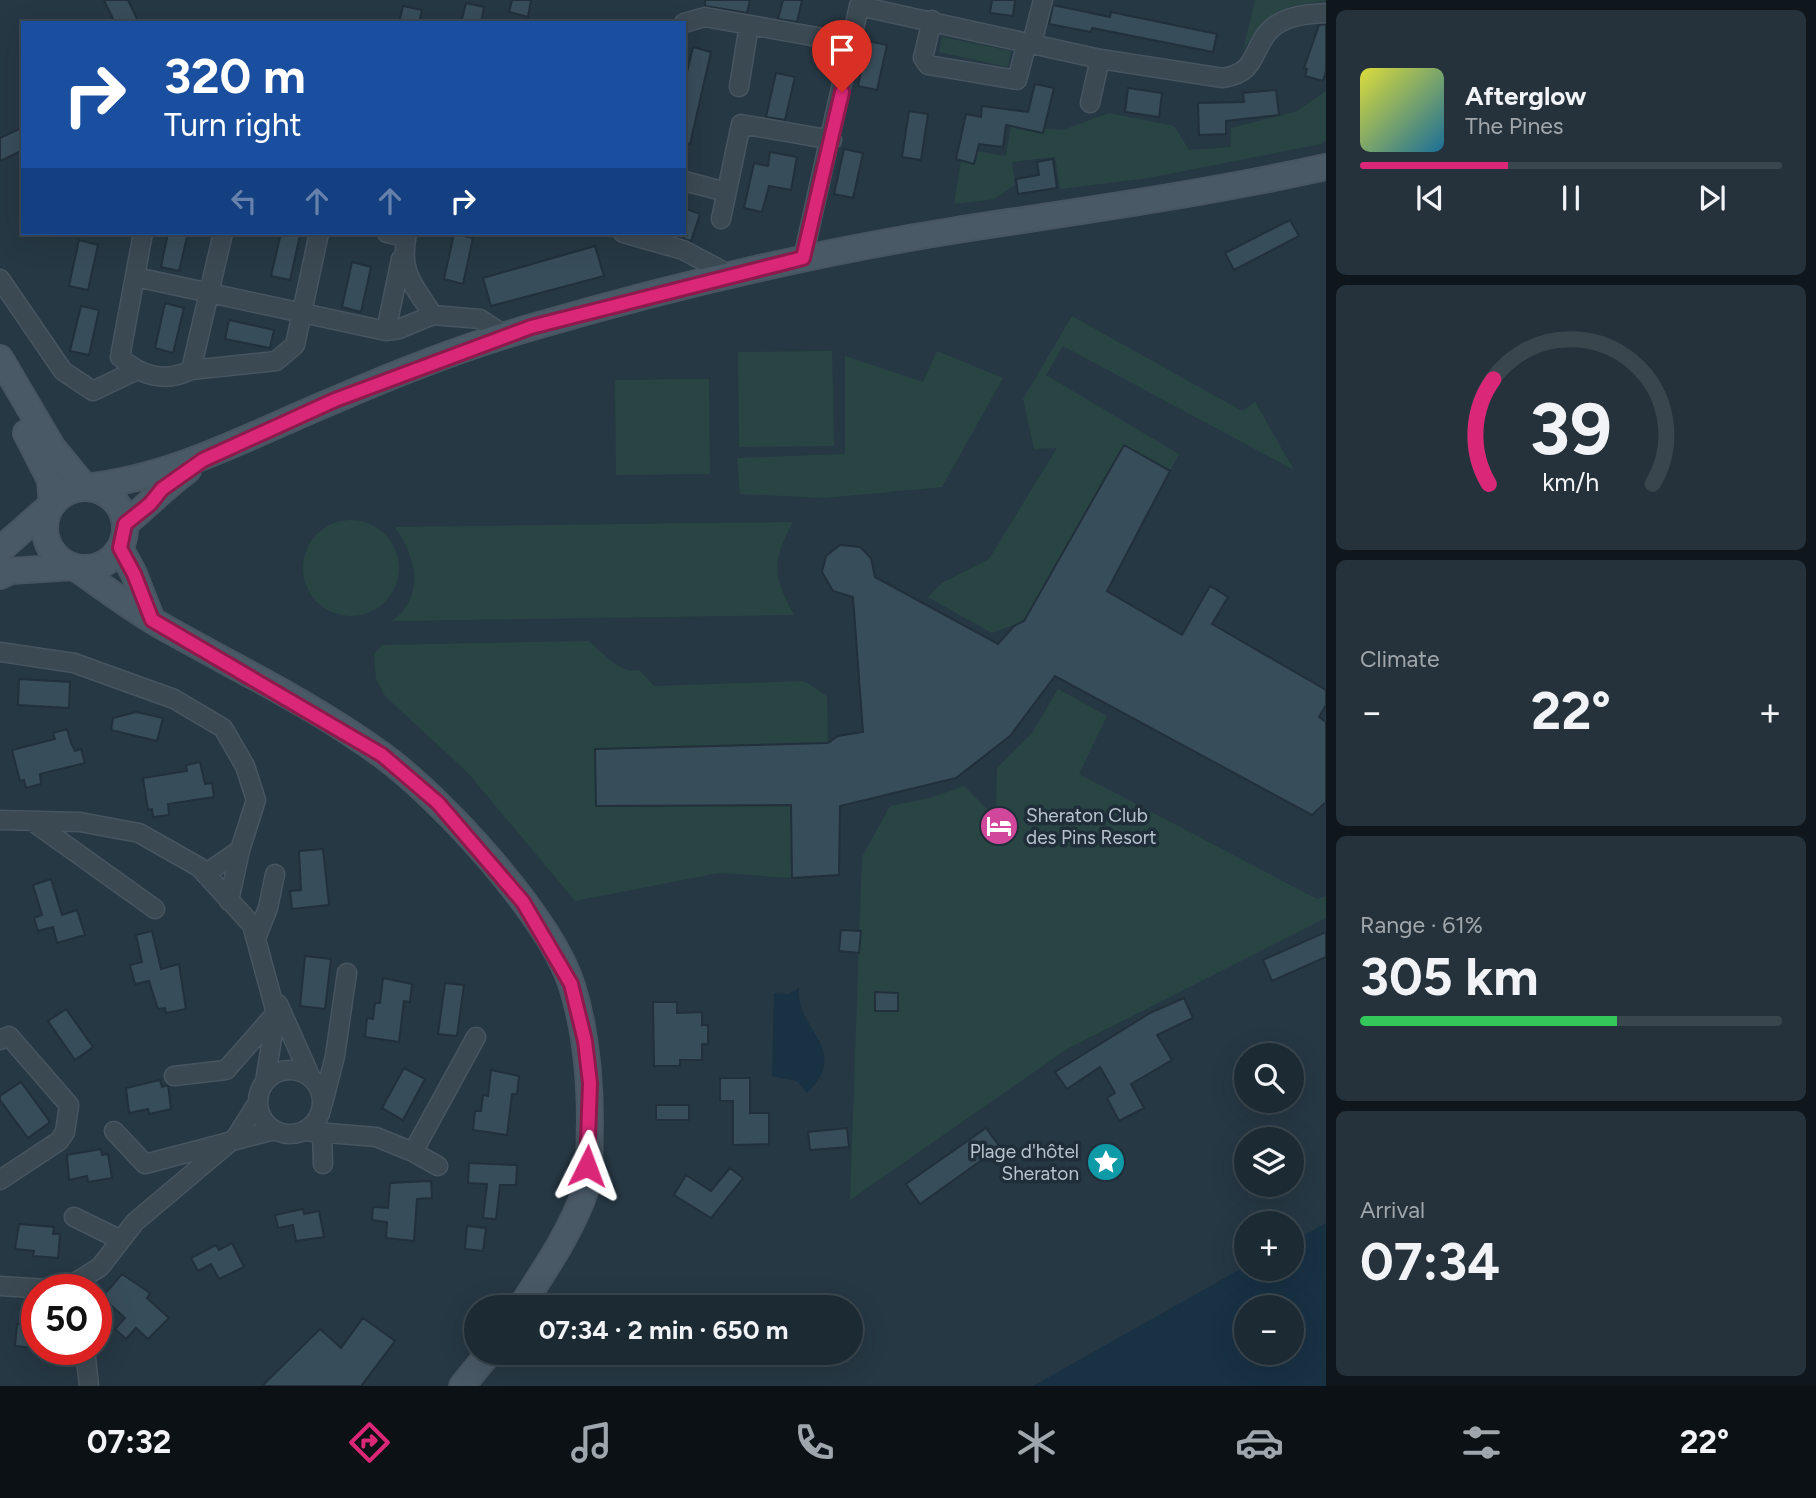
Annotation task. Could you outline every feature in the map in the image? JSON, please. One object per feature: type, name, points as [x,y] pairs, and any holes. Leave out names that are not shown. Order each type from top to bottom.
[{"type":"main road","points":[[0,550],[62,494],[86,487],[125,483],[203,460],[335,400],[504,335],[803,258],[956,230],[1224,190],[1325,166]]},
{"type":"main road","points":[[0,358],[47,438],[86,487],[108,495],[123,513],[122,536],[152,620]]},
{"type":"main road","points":[[0,389],[40,455],[50,480],[52,503],[44,527],[52,552],[152,620],[382,755],[438,803],[484,854],[523,902],[559,962],[571,984],[585,1041],[590,1083],[585,1190],[560,1241],[528,1295]]},
{"type":"main road","points":[[0,576],[11,571],[99,565],[162,489],[203,460]]},
{"type":"main road","points":[[462,1386],[479,1365]]},
{"type":"street","points":[[932,20],[923,58],[928,65],[1017,80],[1043,0]]},
{"type":"street","points":[[803,258],[832,140],[859,6],[1100,58],[1210,77],[1237,75],[1253,61],[1265,37],[1278,24],[1306,15],[1326,13]]},
{"type":"street","points":[[686,22],[706,8],[750,25],[851,43]]},
{"type":"street","points":[[740,87],[750,25]]},
{"type":"street","points":[[1090,103],[1100,58]]},
{"type":"street","points":[[721,219],[741,124],[832,140]]},
{"type":"street","points":[[686,182],[726,192]]},
{"type":"street","points":[[143,235],[120,357],[135,371],[176,378],[191,370],[276,361],[295,345],[319,235]]},
{"type":"street","points":[[191,370],[223,235]]},
{"type":"street","points":[[386,331],[406,235]]},
{"type":"street","points":[[630,235],[683,250],[732,276]]},
{"type":"street","points":[[402,258],[410,279],[433,315]]},
{"type":"street","points":[[136,276],[302,310],[386,331],[399,330],[433,315],[480,319],[504,335]]},
{"type":"street","points":[[0,279],[63,371],[93,391],[135,371]]},
{"type":"street","points":[[0,652],[74,663],[174,699],[223,728],[245,766],[256,800],[240,850],[229,901]]},
{"type":"street","points":[[0,820],[80,821],[139,833],[199,867],[252,925],[276,1013],[265,1082],[258,1101],[236,1138],[135,1222],[100,1267],[89,1274]]},
{"type":"street","points":[[32,821],[155,909]]},
{"type":"street","points":[[205,874],[240,850]]},
{"type":"street","points":[[256,938],[268,908],[275,874]]},
{"type":"street","points":[[323,1164],[313,1131],[335,1056],[348,973]]},
{"type":"street","points":[[269,985],[321,1096],[322,1107]]},
{"type":"street","points":[[174,1076],[226,1070],[276,1013]]},
{"type":"street","points":[[0,1040],[9,1036],[69,1105],[65,1132],[59,1141],[0,1180]]},
{"type":"street","points":[[413,1152],[476,1037]]},
{"type":"street","points":[[265,1082],[273,1075],[293,1070],[311,1078]]},
{"type":"street","points":[[258,1101],[262,1118],[274,1129]]},
{"type":"street","points":[[114,1131],[145,1164],[274,1129],[294,1134],[313,1131],[376,1137],[438,1166]]},
{"type":"street","points":[[74,1217],[121,1240]]},
{"type":"street","points":[[0,1286],[21,1287]]},
{"type":"street","points":[[87,1365],[89,1386]]},
{"type":"green space","points":[[1255,0],[1326,1],[1297,5],[1277,13],[1260,27],[1243,51]]},
{"type":"green space","points":[[942,37],[1011,51],[1008,67],[939,52]]},
{"type":"green space","points":[[1326,91],[1326,140],[1321,144],[1149,178],[1060,189],[1055,157],[1012,162],[1015,185],[994,199],[954,204],[963,149],[1006,156],[1011,126],[1063,130],[1109,113],[1174,126],[1189,150],[1231,147],[1231,128],[1297,111]]},
{"type":"green space","points":[[1072,316],[1242,411],[1255,402],[1294,470],[1063,346],[1046,375],[1179,454],[1170,471],[1125,446],[1024,621],[992,633],[928,597],[942,583],[989,559],[1057,448],[1034,449],[1023,399]]},
{"type":"green space","points":[[832,351],[834,446],[739,447],[738,352]]},
{"type":"green space","points":[[937,351],[1003,378],[942,487],[825,498],[740,494],[737,458],[845,454],[845,356],[923,382]]},
{"type":"green space","points":[[709,379],[710,474],[616,475],[615,380]]},
{"type":"green space","points":[[351,520],[369,523],[385,534],[396,550],[399,568],[396,586],[385,602],[369,613],[351,616],[333,613],[317,602],[306,586],[303,568],[306,550],[317,534],[333,523]]},
{"type":"green space","points":[[793,522],[781,548],[777,569],[782,590],[794,615],[392,621],[410,600],[414,576],[408,550],[395,527]]},
{"type":"green space","points":[[589,641],[618,666],[632,671],[639,670],[654,686],[804,681],[827,696],[828,743],[595,749],[596,806],[791,805],[792,878],[718,873],[575,901],[468,773],[385,696],[376,679],[374,654],[382,645]]},
{"type":"green space","points":[[1058,689],[1107,716],[1079,774],[1317,899],[1326,896],[1326,918],[1067,1049],[850,1200],[862,857],[890,806],[930,798],[964,786],[988,810],[996,806],[997,768],[1032,733]]},
{"type":"water","points":[[799,988],[800,1003],[819,1040],[824,1064],[819,1078],[807,1093],[797,1081],[772,1076],[774,993],[788,994]]},
{"type":"water","points":[[1326,1223],[1326,1386],[1033,1386],[1234,1273],[1234,1281],[1304,1281],[1304,1235]]},
{"type":"building","points":[[104,0],[128,0],[138,21],[114,21]]},
{"type":"building","points":[[512,0],[531,0],[528,17],[509,12]]},
{"type":"building","points":[[705,0],[750,0],[747,13],[705,6]]},
{"type":"building","points":[[783,0],[802,0],[797,22],[778,19]]},
{"type":"building","points":[[992,0],[1015,0],[1013,16],[990,13]]},
{"type":"building","points":[[466,3],[484,7],[481,21],[462,21]]},
{"type":"building","points":[[1053,5],[1110,17],[1111,12],[1217,34],[1213,52],[1092,28],[1091,32],[1049,24]]},
{"type":"building","points":[[403,6],[422,10],[419,21],[399,21]]},
{"type":"building","points":[[1326,24],[1326,71],[1323,81],[1305,76],[1307,69],[1304,68],[1319,25]]},
{"type":"building","points":[[868,41],[887,45],[877,90],[858,86]]},
{"type":"building","points":[[693,47],[711,52],[690,144],[686,143],[686,77]]},
{"type":"building","points":[[776,73],[795,77],[785,120],[766,117]]},
{"type":"building","points":[[1035,84],[1054,88],[1043,133],[1006,125],[1003,147],[979,144],[974,164],[956,159],[966,114],[981,117],[982,106],[1028,112]]},
{"type":"building","points":[[1128,88],[1162,93],[1159,117],[1125,112]]},
{"type":"building","points":[[1276,90],[1279,115],[1226,121],[1226,134],[1199,135],[1198,103],[1244,102],[1243,93]]},
{"type":"building","points":[[909,111],[928,114],[921,160],[902,157]]},
{"type":"building","points":[[21,128],[21,151],[0,161],[0,138]]},
{"type":"building","points":[[844,149],[863,153],[853,198],[834,194]]},
{"type":"building","points":[[770,152],[797,157],[791,190],[769,186],[762,212],[744,208],[754,163],[768,166]]},
{"type":"building","points":[[1053,159],[1057,188],[1018,194],[1016,179],[1039,175],[1037,162]]},
{"type":"building","points":[[686,209],[700,214],[691,241],[684,239]]},
{"type":"building","points":[[1290,220],[1299,236],[1234,270],[1225,253]]},
{"type":"building","points":[[168,235],[188,235],[179,271],[161,267]]},
{"type":"building","points":[[281,235],[300,235],[290,280],[271,276]]},
{"type":"building","points":[[454,235],[473,238],[463,284],[444,279]]},
{"type":"building","points":[[79,240],[98,245],[88,290],[69,286]]},
{"type":"building","points":[[595,246],[604,276],[491,306],[483,278]]},
{"type":"building","points":[[352,262],[371,267],[361,312],[342,307]]},
{"type":"building","points":[[165,303],[184,308],[173,353],[155,348]]},
{"type":"building","points":[[81,306],[99,310],[89,355],[70,351]]},
{"type":"building","points":[[229,320],[274,330],[270,348],[225,339]]},
{"type":"building","points":[[1124,445],[1170,471],[1107,591],[1182,635],[1210,586],[1228,597],[1212,624],[1326,690],[1326,705],[1319,717],[1326,722],[1326,802],[1312,815],[1055,676],[1010,736],[956,778],[840,806],[839,875],[792,878],[791,805],[596,806],[595,749],[828,743],[838,736],[863,732],[853,597],[833,591],[822,572],[826,556],[840,545],[860,547],[871,558],[875,577],[998,644],[1014,626],[1024,621]]},
{"type":"building","points":[[19,679],[70,682],[69,708],[18,705]]},
{"type":"building","points":[[136,712],[163,718],[157,741],[111,730],[113,718]]},
{"type":"building","points":[[67,729],[75,751],[81,749],[85,763],[40,774],[41,784],[26,788],[24,780],[20,781],[12,750],[55,739],[53,733]]},
{"type":"building","points":[[200,762],[205,784],[212,783],[214,797],[168,804],[169,815],[153,817],[152,809],[148,810],[143,778],[187,771],[186,765]]},
{"type":"building","points":[[323,849],[329,905],[292,909],[290,891],[301,890],[299,851]]},
{"type":"building","points":[[51,879],[62,915],[77,910],[85,935],[57,943],[53,927],[38,931],[34,918],[42,915],[33,885]]},
{"type":"building","points":[[841,930],[861,931],[859,953],[839,951]]},
{"type":"building","points":[[152,931],[161,969],[179,964],[186,1009],[166,1013],[165,1008],[158,1009],[149,981],[135,984],[130,965],[142,962],[136,935]]},
{"type":"building","points":[[1326,932],[1326,957],[1272,981],[1263,960]]},
{"type":"building","points":[[305,956],[331,959],[325,1009],[300,1006]]},
{"type":"building","points":[[383,978],[412,984],[410,1002],[404,1001],[399,1042],[365,1037],[367,1018],[373,1019],[375,1003],[380,1003]]},
{"type":"building","points":[[445,983],[464,985],[457,1036],[438,1034]]},
{"type":"building","points":[[875,992],[898,993],[898,1011],[875,1011]]},
{"type":"building","points":[[1184,998],[1193,1018],[1157,1035],[1172,1060],[1131,1084],[1144,1108],[1119,1121],[1107,1098],[1115,1093],[1100,1067],[1067,1089],[1055,1072],[1150,1013]]},
{"type":"building","points":[[653,1002],[677,1002],[677,1013],[702,1012],[702,1025],[708,1025],[708,1044],[702,1044],[702,1060],[680,1060],[680,1066],[654,1066]]},
{"type":"building","points":[[66,1009],[93,1047],[75,1060],[48,1021]]},
{"type":"building","points":[[404,1068],[425,1079],[403,1120],[382,1108]]},
{"type":"building","points":[[491,1070],[519,1076],[517,1094],[512,1094],[507,1135],[473,1130],[475,1111],[481,1111],[483,1095],[488,1096]]},
{"type":"building","points":[[720,1078],[750,1078],[750,1113],[769,1113],[769,1144],[733,1145],[733,1101],[720,1101]]},
{"type":"building","points":[[160,1080],[162,1087],[168,1085],[171,1109],[149,1114],[148,1109],[129,1113],[126,1088]]},
{"type":"building","points":[[21,1082],[50,1122],[28,1138],[0,1100],[0,1096]]},
{"type":"building","points":[[656,1105],[689,1105],[689,1120],[656,1120]]},
{"type":"building","points":[[847,1128],[849,1147],[810,1150],[808,1132]]},
{"type":"building","points":[[986,1128],[1000,1147],[920,1204],[906,1184]]},
{"type":"building","points":[[101,1149],[102,1155],[108,1154],[112,1178],[88,1182],[87,1176],[69,1180],[67,1155]]},
{"type":"building","points":[[469,1163],[517,1165],[516,1185],[500,1185],[496,1219],[483,1218],[487,1184],[468,1183]]},
{"type":"building","points":[[730,1168],[743,1178],[711,1218],[674,1195],[686,1175],[711,1191]]},
{"type":"building","points":[[431,1181],[432,1198],[417,1199],[414,1241],[386,1238],[387,1222],[372,1220],[373,1207],[388,1208],[390,1183]]},
{"type":"building","points":[[303,1209],[304,1214],[319,1211],[324,1237],[296,1241],[293,1225],[278,1228],[275,1215]]},
{"type":"building","points":[[19,1224],[54,1227],[53,1234],[60,1234],[58,1258],[33,1256],[34,1251],[15,1249]]},
{"type":"building","points":[[467,1226],[486,1228],[483,1251],[465,1249]]},
{"type":"building","points":[[232,1243],[244,1267],[219,1279],[211,1264],[198,1271],[191,1258],[216,1245],[219,1250]]},
{"type":"building","points":[[122,1274],[150,1293],[147,1298],[169,1318],[148,1339],[136,1328],[126,1339],[115,1329],[125,1318],[112,1306],[112,1286]]},
{"type":"building","points":[[363,1318],[395,1341],[361,1386],[262,1386],[320,1329],[341,1348]]},
{"type":"building","points":[[17,1324],[21,1324],[21,1347],[15,1346]]},
{"type":"place","name":"Sheraton Club des Pins Resort","points":[[999,826]]},
{"type":"place","name":"Plage d'hôtel Sheraton","points":[[1106,1162]]},
{"type":"route","points":[[587,1166],[590,1083],[585,1041],[571,984],[548,940],[523,902],[438,803],[382,755],[287,696],[152,620],[134,574],[120,548],[125,524],[150,504],[162,489],[203,460],[335,400],[504,335],[803,258],[842,92]]}]
